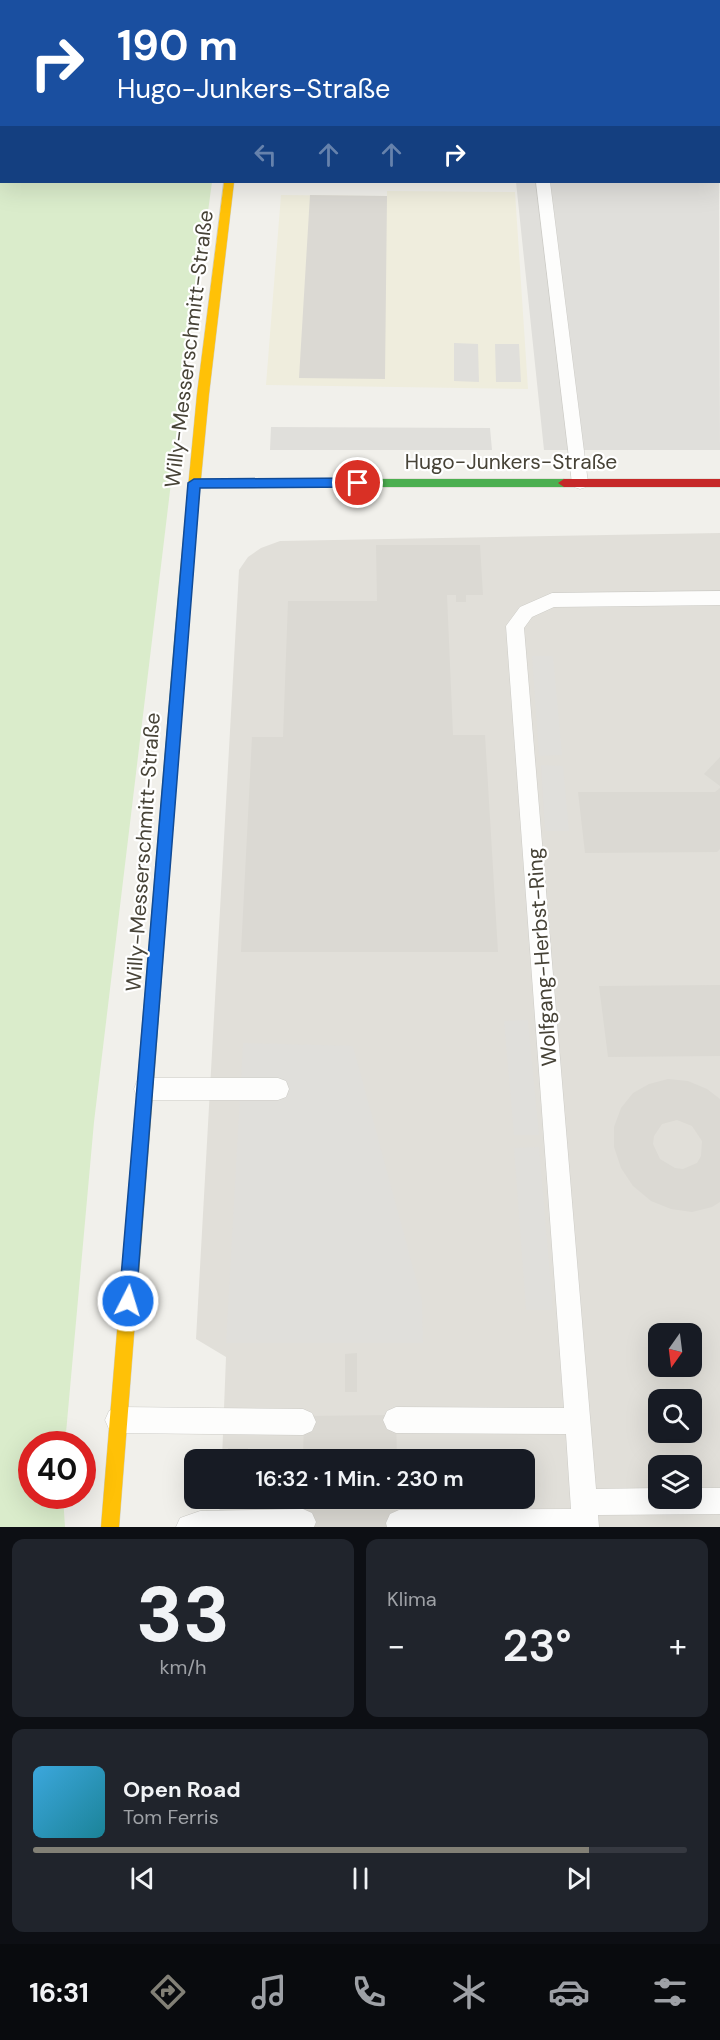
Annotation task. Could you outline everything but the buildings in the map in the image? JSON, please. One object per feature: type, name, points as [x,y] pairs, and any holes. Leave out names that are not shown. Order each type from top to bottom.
[{"type":"street","name":"Willy-Messerschmitt-Straße","points":[[110,1527],[194,483],[229,183]]},
{"type":"street","name":"Hugo-Junkers-Straße","points":[[194,483],[720,483]]},
{"type":"lane","points":[[543,183],[580,483]]},
{"type":"lane","name":"Wolfgang-Herbst-Ring","points":[[586,1517],[516,626],[526,612],[552,600],[720,598]]},
{"type":"lane","points":[[145,1089],[278,1089]]},
{"type":"lane","points":[[118,1420],[303,1422]]},
{"type":"lane","points":[[396,1420],[579,1421]]},
{"type":"lane","points":[[399,1523],[508,1525],[720,1501]]},
{"type":"lane","points":[[189,1527],[200,1524],[303,1522]]},
{"type":"shaded area","points":[[516,183],[719,183],[720,450],[544,450]]},
{"type":"shaded area","points":[[387,191],[515,192],[528,389],[266,385],[281,195],[387,196]]},
{"type":"shaded area","points":[[454,343],[478,344],[479,382],[454,381]]},
{"type":"shaded area","points":[[495,344],[519,344],[521,382],[496,382]]},
{"type":"shaded area","points":[[271,427],[490,428],[492,450],[270,450]]},
{"type":"shaded area","points":[[720,533],[720,1527],[219,1527],[220,1509],[535,1509],[535,1449],[222,1449],[226,1357],[196,1339],[239,570],[248,557],[261,548],[280,541]]},
{"type":"shaded area","points":[[532,656],[553,656],[562,755],[539,756]]},
{"type":"shaded area","points":[[541,765],[563,766],[569,831],[545,831]]},
{"type":"shaded area","points":[[528,1020],[539,1135],[514,1135],[504,1021]]},
{"type":"shaded area","points":[[243,1043],[353,1046],[422,1301],[423,1343],[226,1343]]},
{"type":"shaded area","points":[[539,1147],[553,1310],[526,1310],[514,1148]]},
{"type":"green space","points":[[0,183],[212,183],[170,491],[94,1122],[66,1431],[18,1431],[18,1509],[64,1509],[65,1527],[0,1527]]},
{"type":"traffic: fast","points":[[194,483],[564,483]]},
{"type":"traffic: fast","points":[[149,1039],[186,573]]},
{"type":"traffic: slow","points":[[186,573],[203,394],[229,183]]},
{"type":"traffic: slow","points":[[110,1527],[149,1039]]},
{"type":"traffic: jam","points":[[564,483],[720,483]]},
{"type":"route","points":[[128,1301],[194,483],[358,483]]}]
